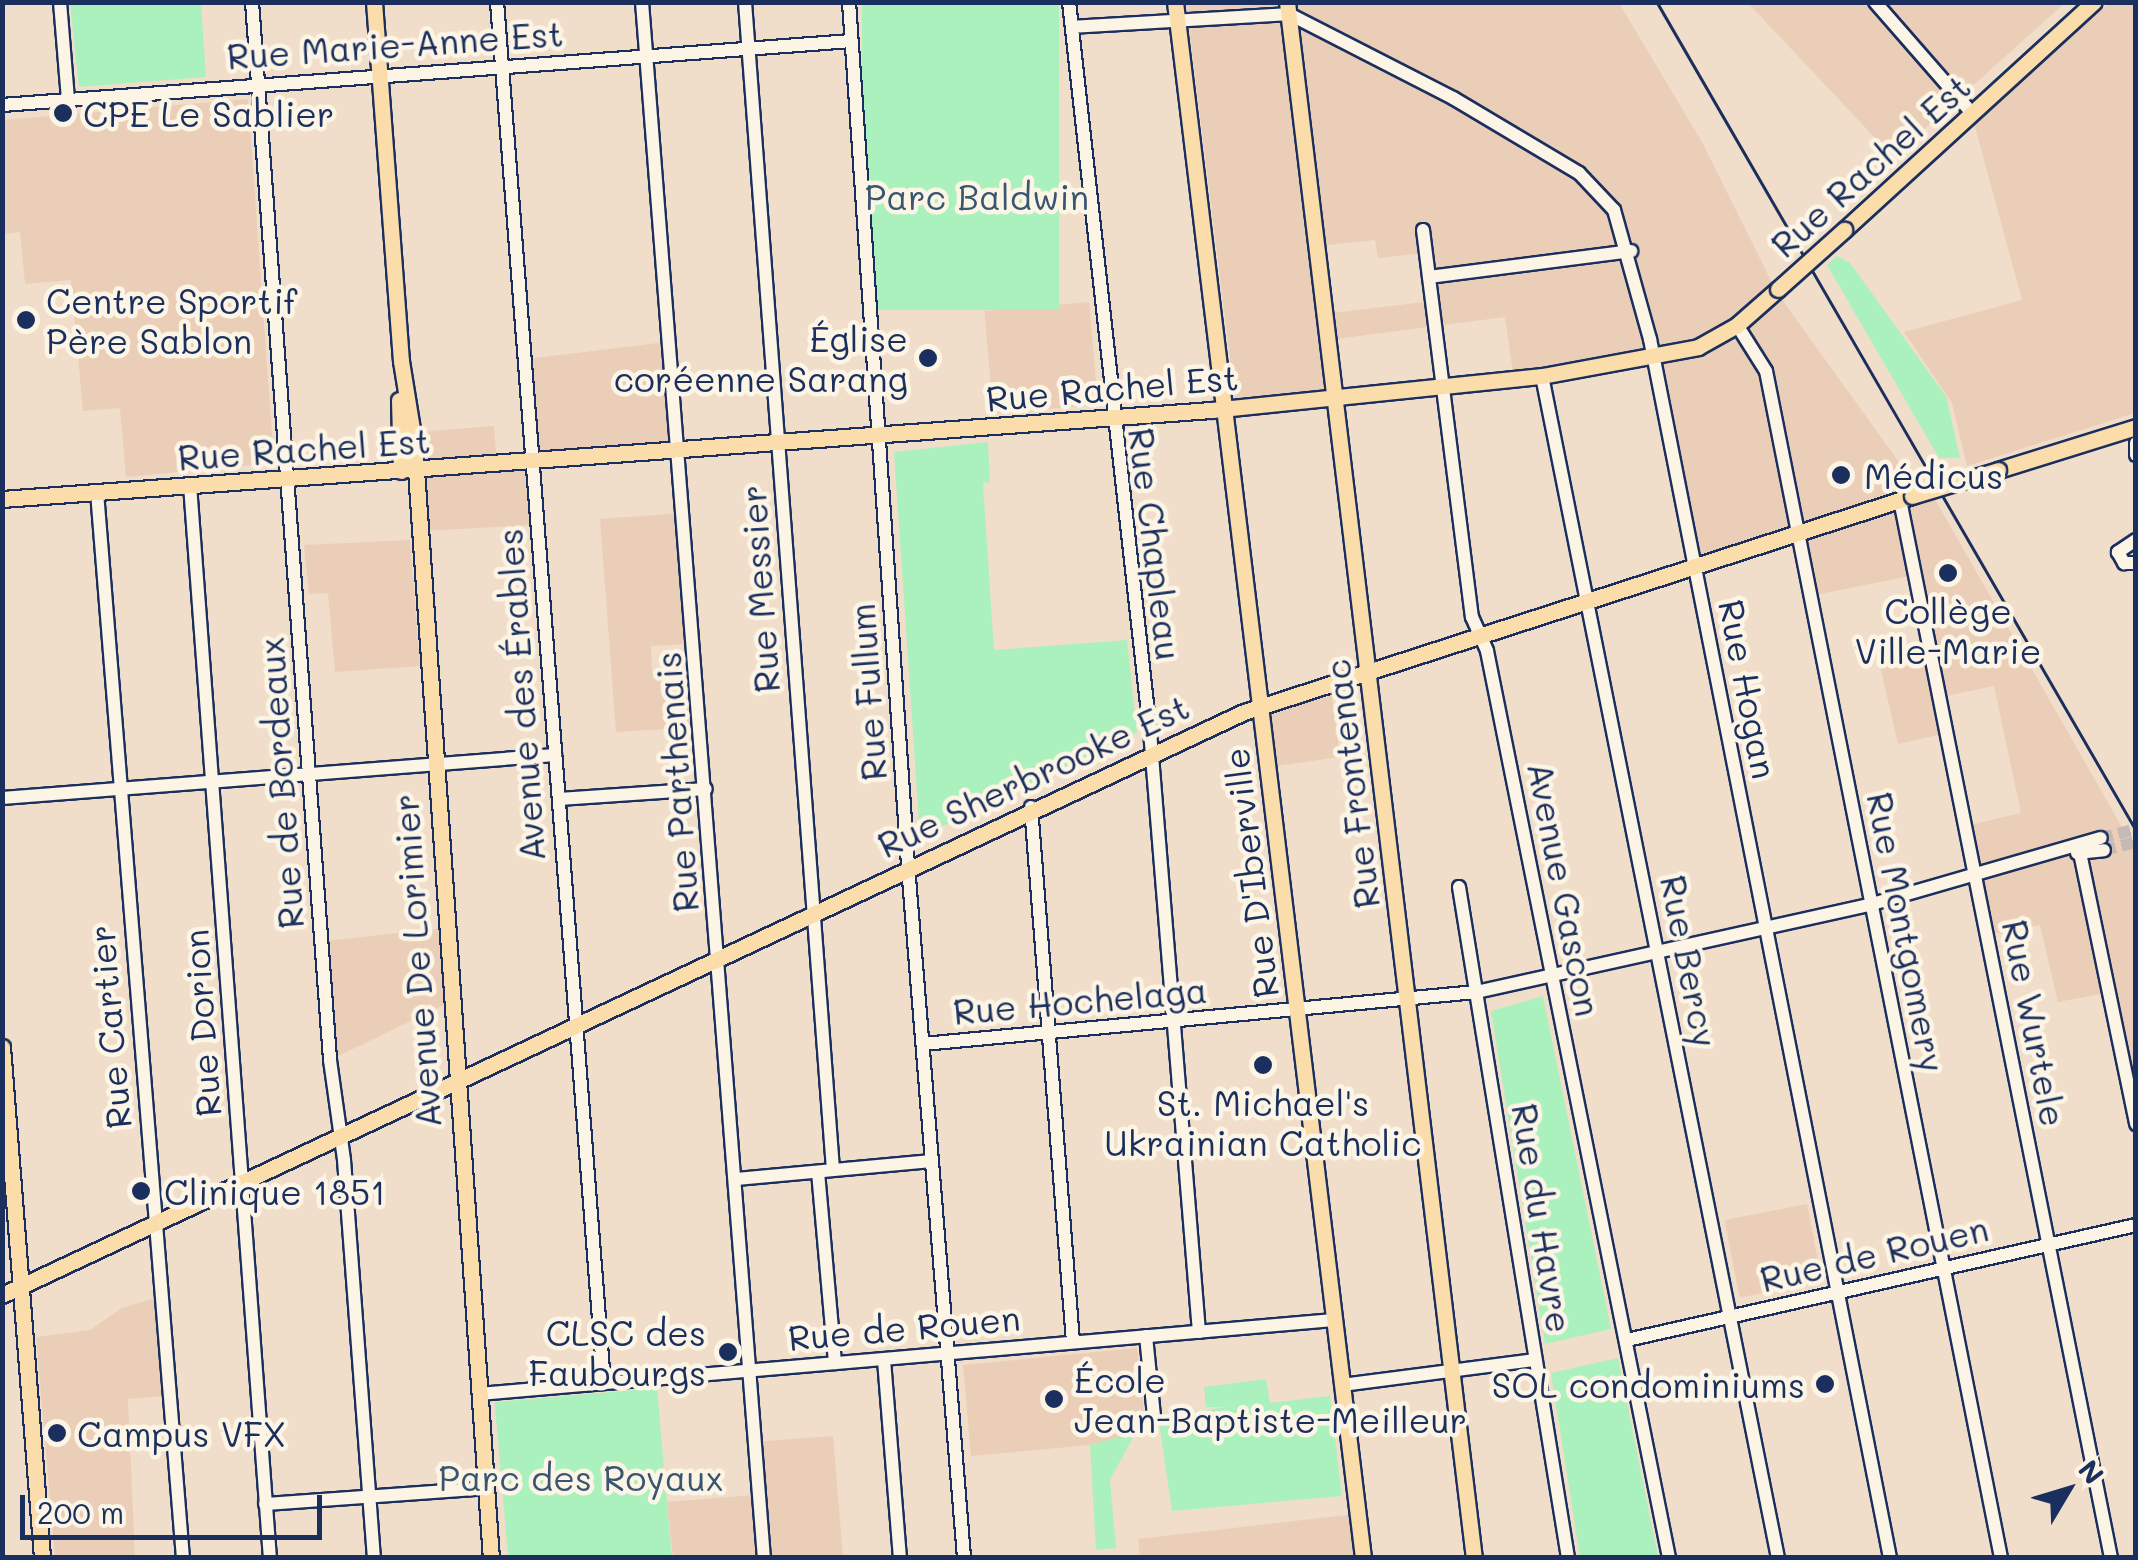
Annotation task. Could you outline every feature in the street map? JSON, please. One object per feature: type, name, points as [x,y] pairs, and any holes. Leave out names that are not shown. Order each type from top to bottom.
[{"type":"main road","name":"Avenue De Lorimier","points":[[374,2],[491,1558]]},
{"type":"main road","name":"Rue Rachel Est","points":[[2,500],[1225,409],[1542,376],[1654,360],[1698,347],[1737,325],[2094,2]]},
{"type":"main road","name":"Rue Frontenac","points":[[1288,8],[1474,1558]]},
{"type":"main road","name":"Rue D'Iberville","points":[[1176,10],[1363,1558]]},
{"type":"main road","name":"Rue Sherbrooke Est","points":[[2,1295],[1150,752],[1260,705],[1798,530],[2136,427]]},
{"type":"main road","points":[[2,1048],[42,1558]]},
{"type":"street","points":[[60,2],[68,99]]},
{"type":"street","name":"Rue de Bordeaux","points":[[252,2],[374,1558]]},
{"type":"street","name":"Avenue des Érables","points":[[497,2],[604,1383]]},
{"type":"street","name":"Rue Parthenais","points":[[642,2],[764,1558]]},
{"type":"street","name":"Rue Messier","points":[[745,2],[812,912],[835,1363]]},
{"type":"street","name":"Rue Fullum","points":[[849,2],[908,866],[964,1558]]},
{"type":"street","name":"Rue Chapleau","points":[[1069,2],[1110,418],[1150,752],[1199,1332]]},
{"type":"street","points":[[1874,2],[1972,113]]},
{"type":"street","points":[[1072,27],[1176,10],[1288,8]]},
{"type":"street","name":"Rue Hogan","points":[[1288,8],[1453,98],[1579,173],[1614,210],[1631,251],[1890,1558]]},
{"type":"street","name":"Rue Marie-Anne Est","points":[[2,105],[852,40]]},
{"type":"street","name":"Avenue Gascon","points":[[1423,230],[1472,617],[1480,635],[1552,976],[1668,1558]]},
{"type":"street","points":[[1429,277],[1631,251]]},
{"type":"street","name":"Rue Montgomery","points":[[1737,325],[1766,371],[2001,1558]]},
{"type":"street","name":"Rue Bercy","points":[[1542,376],[1778,1558]]},
{"type":"street","points":[[2136,443],[2136,455]]},
{"type":"street","name":"Rue Dorion","points":[[190,485],[270,1558]]},
{"type":"street","name":"Rue Cartier","points":[[96,492],[158,1222],[182,1558]]},
{"type":"street","name":"Rue Wurtele","points":[[1906,498],[2110,1558]]},
{"type":"street","points":[[2136,540],[2118,552],[2124,564],[2136,563]]},
{"type":"street","points":[[2,798],[555,756]]},
{"type":"street","points":[[558,799],[706,789]]},
{"type":"street","points":[[1031,808],[1073,1342]]},
{"type":"street","name":"Rue Hochelaga","points":[[923,1044],[1476,992],[1872,904],[2102,844]]},
{"type":"street","points":[[2080,850],[2136,1124]]},
{"type":"street","name":"Rue du Havre","points":[[1460,887],[1568,1558]]},
{"type":"street","points":[[737,1179],[932,1162]]},
{"type":"street","name":"Rue de Rouen","points":[[1626,1340],[2136,1225]]},
{"type":"street","name":"Rue de Rouen","points":[[479,1394],[1334,1320]]},
{"type":"street","points":[[1146,1336],[1154,1416]]},
{"type":"street","points":[[884,1360],[900,1558]]},
{"type":"street","points":[[1342,1385],[1535,1360]]},
{"type":"street","points":[[266,1504],[486,1488]]},
{"type":"shaded area","points":[[1186,3],[1619,3],[1702,142],[1776,291],[1906,472],[1900,500],[1915,575],[1810,596],[1798,531],[1694,563],[1654,360],[1514,380],[1505,317],[1321,341],[1327,390],[1235,398]],"holes":[[[1375,240],[1378,258],[1425,253],[1432,301],[1325,314],[1318,246]]]},
{"type":"shaded area","points":[[1748,3],[2065,3],[1893,157]]},
{"type":"shaded area","points":[[2109,3],[2135,3],[2135,413],[1967,466],[1952,403],[1904,332],[2022,300],[1974,123]]},
{"type":"shaded area","points":[[248,99],[274,463],[126,477],[120,408],[83,411],[71,280],[25,284],[20,232],[3,234],[2,120]]},
{"type":"shaded area","points":[[1089,302],[1098,405],[993,414],[984,311]]},
{"type":"shaded area","points":[[666,342],[679,451],[538,468],[525,359]]},
{"type":"shaded area","points":[[494,426],[497,465],[529,465],[533,525],[421,531],[416,432]]},
{"type":"shaded area","points":[[1932,494],[2135,850],[2135,1121],[2106,993],[2058,1002],[2040,925],[1987,935],[1970,825],[2021,813],[1994,686],[1941,697],[1947,733],[1898,744],[1877,653],[1932,643],[1904,502]]},
{"type":"shaded area","points":[[681,513],[693,644],[651,646],[652,673],[695,671],[699,727],[616,732],[600,519]]},
{"type":"shaded area","points":[[410,540],[420,666],[335,672],[328,593],[309,594],[304,545]]},
{"type":"shaded area","points":[[1332,695],[1340,757],[1276,766],[1269,715]]},
{"type":"shaded area","points":[[445,928],[450,1002],[330,1060],[324,941]]},
{"type":"shaded area","points":[[1807,1204],[1822,1282],[1740,1298],[1725,1220]]},
{"type":"shaded area","points":[[159,1297],[167,1396],[128,1399],[135,1557],[55,1557],[36,1337],[90,1330],[122,1308]]},
{"type":"shaded area","name":"École Jean-Baptiste-Meilleur","points":[[1137,1348],[1146,1431],[1090,1445],[971,1456],[963,1365]]},
{"type":"shaded area","points":[[833,1436],[843,1557],[673,1557],[667,1502],[753,1495],[750,1442]]},
{"type":"shaded area","points":[[1355,1514],[1360,1557],[1140,1557],[1138,1539]]},
{"type":"green space","points":[[70,3],[201,3],[206,77],[79,87]]},
{"type":"green space","name":"Parc Baldwin","points":[[862,3],[1059,3],[1059,310],[862,310]]},
{"type":"green space","points":[[1837,256],[1850,263],[1946,396],[1960,458],[1939,458],[1827,265]]},
{"type":"green space","points":[[988,442],[990,482],[983,483],[994,650],[1127,640],[1137,732],[920,837],[894,452]]},
{"type":"green space","points":[[1543,996],[1611,1329],[1545,1344],[1491,1011]]},
{"type":"green space","points":[[1618,1358],[1658,1557],[1580,1557],[1551,1373]]},
{"type":"green space","points":[[1266,1379],[1270,1403],[1330,1396],[1342,1496],[1172,1511],[1158,1416],[1229,1407],[1206,1407],[1204,1387]]},
{"type":"green space","name":"Parc des Royaux","points":[[657,1388],[672,1557],[508,1558],[495,1402]]},
{"type":"green space","points":[[1136,1432],[1110,1480],[1116,1548],[1096,1550],[1090,1445]]},
{"type":"tunnel","points":[[2101,838],[2136,829]]},
{"type":"tunnel","points":[[2104,850],[2136,842]]},
{"type":"railway","points":[[1657,2],[2136,830]]},
{"type":"place","name":"CPE Le Sablier","points":[[63,113]]},
{"type":"place","name":"Centre Sportif Père Sablon","points":[[26,320]]},
{"type":"place","name":"Église coréenne Sarang","points":[[928,358]]},
{"type":"place","name":"Médicus","points":[[1841,475]]},
{"type":"place","name":"Collège Ville-Marie","points":[[1948,573]]},
{"type":"place","name":"St. Michael's Ukrainian Catholic","points":[[1263,1065]]},
{"type":"place","name":"Clinique 1851","points":[[141,1191]]},
{"type":"place","name":"CLSC des Faubourgs","points":[[728,1352]]},
{"type":"place","name":"SOL condominiums","points":[[1825,1384]]},
{"type":"place","name":"École Jean-Baptiste-Meilleur","points":[[1054,1399]]},
{"type":"place","name":"Campus VFX","points":[[57,1433]]}]
